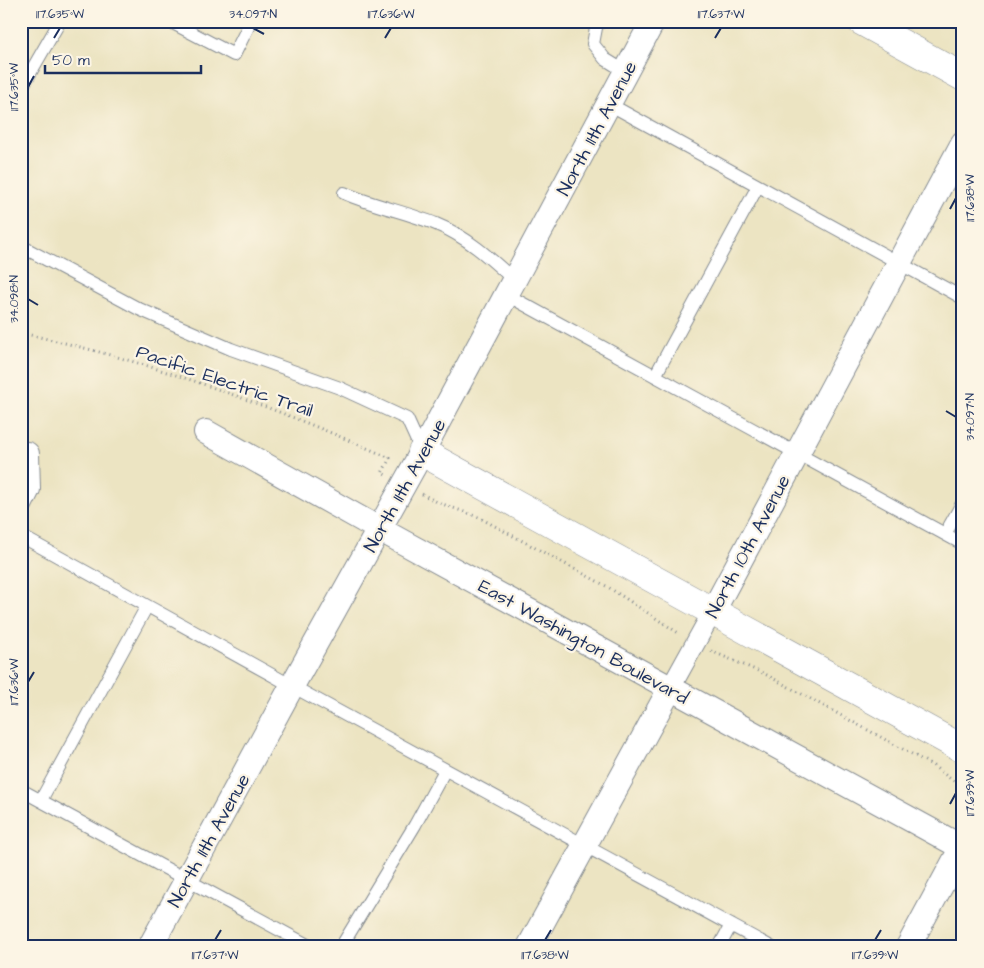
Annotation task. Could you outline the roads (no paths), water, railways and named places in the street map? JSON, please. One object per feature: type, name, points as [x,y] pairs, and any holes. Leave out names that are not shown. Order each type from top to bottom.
[{"type":"street","name":"North 11th Avenue","points":[[150,947],[422,452],[653,21]]},
{"type":"street","points":[[861,21],[963,77]]},
{"type":"street","name":"North 10th Avenue","points":[[529,947],[713,611],[963,143]]},
{"type":"street","name":"East Washington Boulevard","points":[[206,432],[379,530],[962,847]]},
{"type":"street","points":[[422,452],[963,749]]},
{"type":"street","points":[[21,503],[28,488],[24,453]]},
{"type":"street","points":[[908,947],[962,847]]},
{"type":"lane","points":[[21,89],[60,21]]},
{"type":"lane","points":[[169,21],[234,55],[251,21]]},
{"type":"lane","points":[[599,21],[593,44],[605,59],[626,72]]},
{"type":"lane","points":[[609,104],[963,298]]},
{"type":"lane","points":[[655,376],[758,186]]},
{"type":"lane","points":[[344,194],[366,203],[436,224],[451,232],[486,254],[510,287],[655,376],[963,544]]},
{"type":"lane","points":[[21,246],[139,310],[231,349],[340,388],[407,418],[422,452]]},
{"type":"lane","points":[[945,534],[963,502]]},
{"type":"lane","points":[[21,536],[771,947]]},
{"type":"lane","points":[[41,800],[147,606]]},
{"type":"lane","points":[[341,947],[415,825],[445,770]]},
{"type":"lane","points":[[21,790],[311,947]]},
{"type":"lane","points":[[719,947],[731,925]]}]
